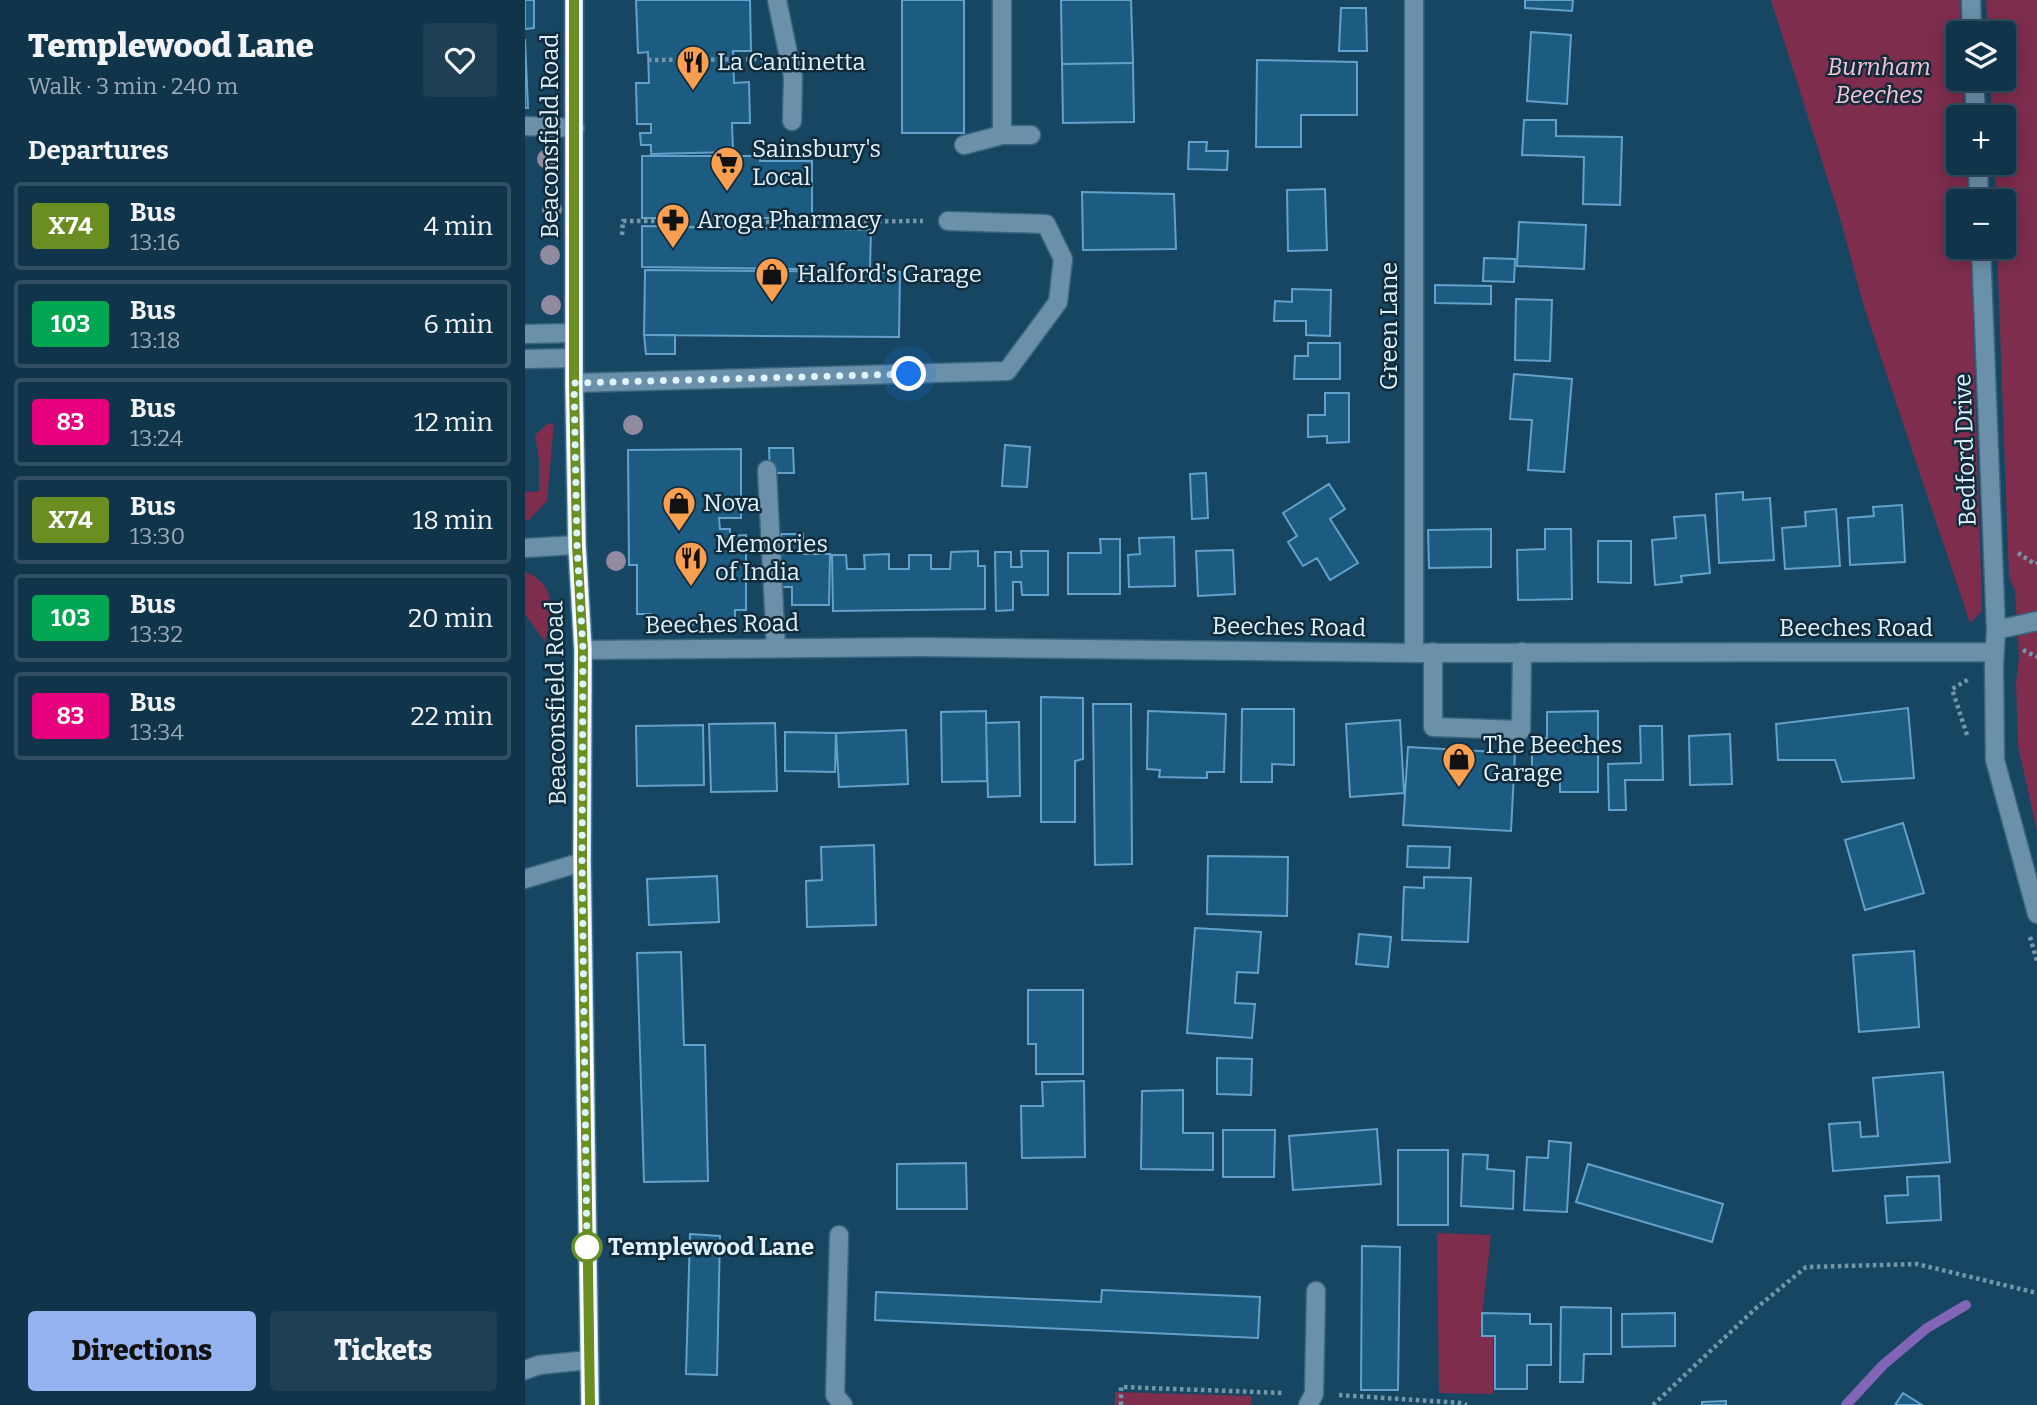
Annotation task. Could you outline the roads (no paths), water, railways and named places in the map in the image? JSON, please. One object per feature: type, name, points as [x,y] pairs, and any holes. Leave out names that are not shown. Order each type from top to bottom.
[{"type":"main road","name":"Beaconsfield Road","points":[[574,0],[574,383],[577,545],[583,650],[582,862],[590,1405]]},
{"type":"street","points":[[777,0],[793,77],[792,121]]},
{"type":"street","points":[[1002,0],[1002,135]]},
{"type":"street","name":"Green Lane","points":[[1414,0],[1414,653]]},
{"type":"street","points":[[1971,0],[1972,21]]},
{"type":"street","points":[[525,126],[575,128]]},
{"type":"street","points":[[964,145],[1002,135],[1031,135]]},
{"type":"street","points":[[574,383],[1007,371],[1058,302],[1063,259],[1046,224],[948,221]]},
{"type":"street","name":"Bedford Drive","points":[[1981,259],[1996,629],[1995,760],[2037,914]]},
{"type":"street","points":[[525,334],[574,333]]},
{"type":"street","points":[[525,359],[574,358]]},
{"type":"street","points":[[767,470],[776,648]]},
{"type":"street","points":[[525,548],[577,545]]},
{"type":"street","points":[[1996,629],[2037,621]]},
{"type":"street","name":"Beeches Road","points":[[583,650],[977,647],[1414,653],[1994,652]]},
{"type":"street","points":[[1433,652],[1433,727],[1521,730],[1522,652]]},
{"type":"street","points":[[525,879],[582,862]]},
{"type":"street","points":[[839,1235],[835,1395],[843,1405]]},
{"type":"street","points":[[1308,1405],[1314,1394],[1316,1291]]},
{"type":"street","points":[[525,1370],[589,1360]]},
{"type":"waterway","points":[[1846,1405],[1883,1365],[1927,1328],[1966,1305]]},
{"type":"place","name":"La Cantinetta","points":[[693,92]]},
{"type":"place","name":"Sainsbury's Local","points":[[727,193]]},
{"type":"place","name":"Aroga Pharmacy","points":[[673,250]]},
{"type":"place","name":"Halford's Garage","points":[[772,304]]},
{"type":"place","name":"Nova","points":[[679,533]]},
{"type":"place","name":"Memories of India","points":[[691,588]]},
{"type":"place","name":"The Beeches Garage","points":[[1459,789]]},
{"type":"place","name":"Templewood Lane","points":[[587,1247]]},
{"type":"park label","name":"Burnham Beeches","points":[[1879,81]]}]
